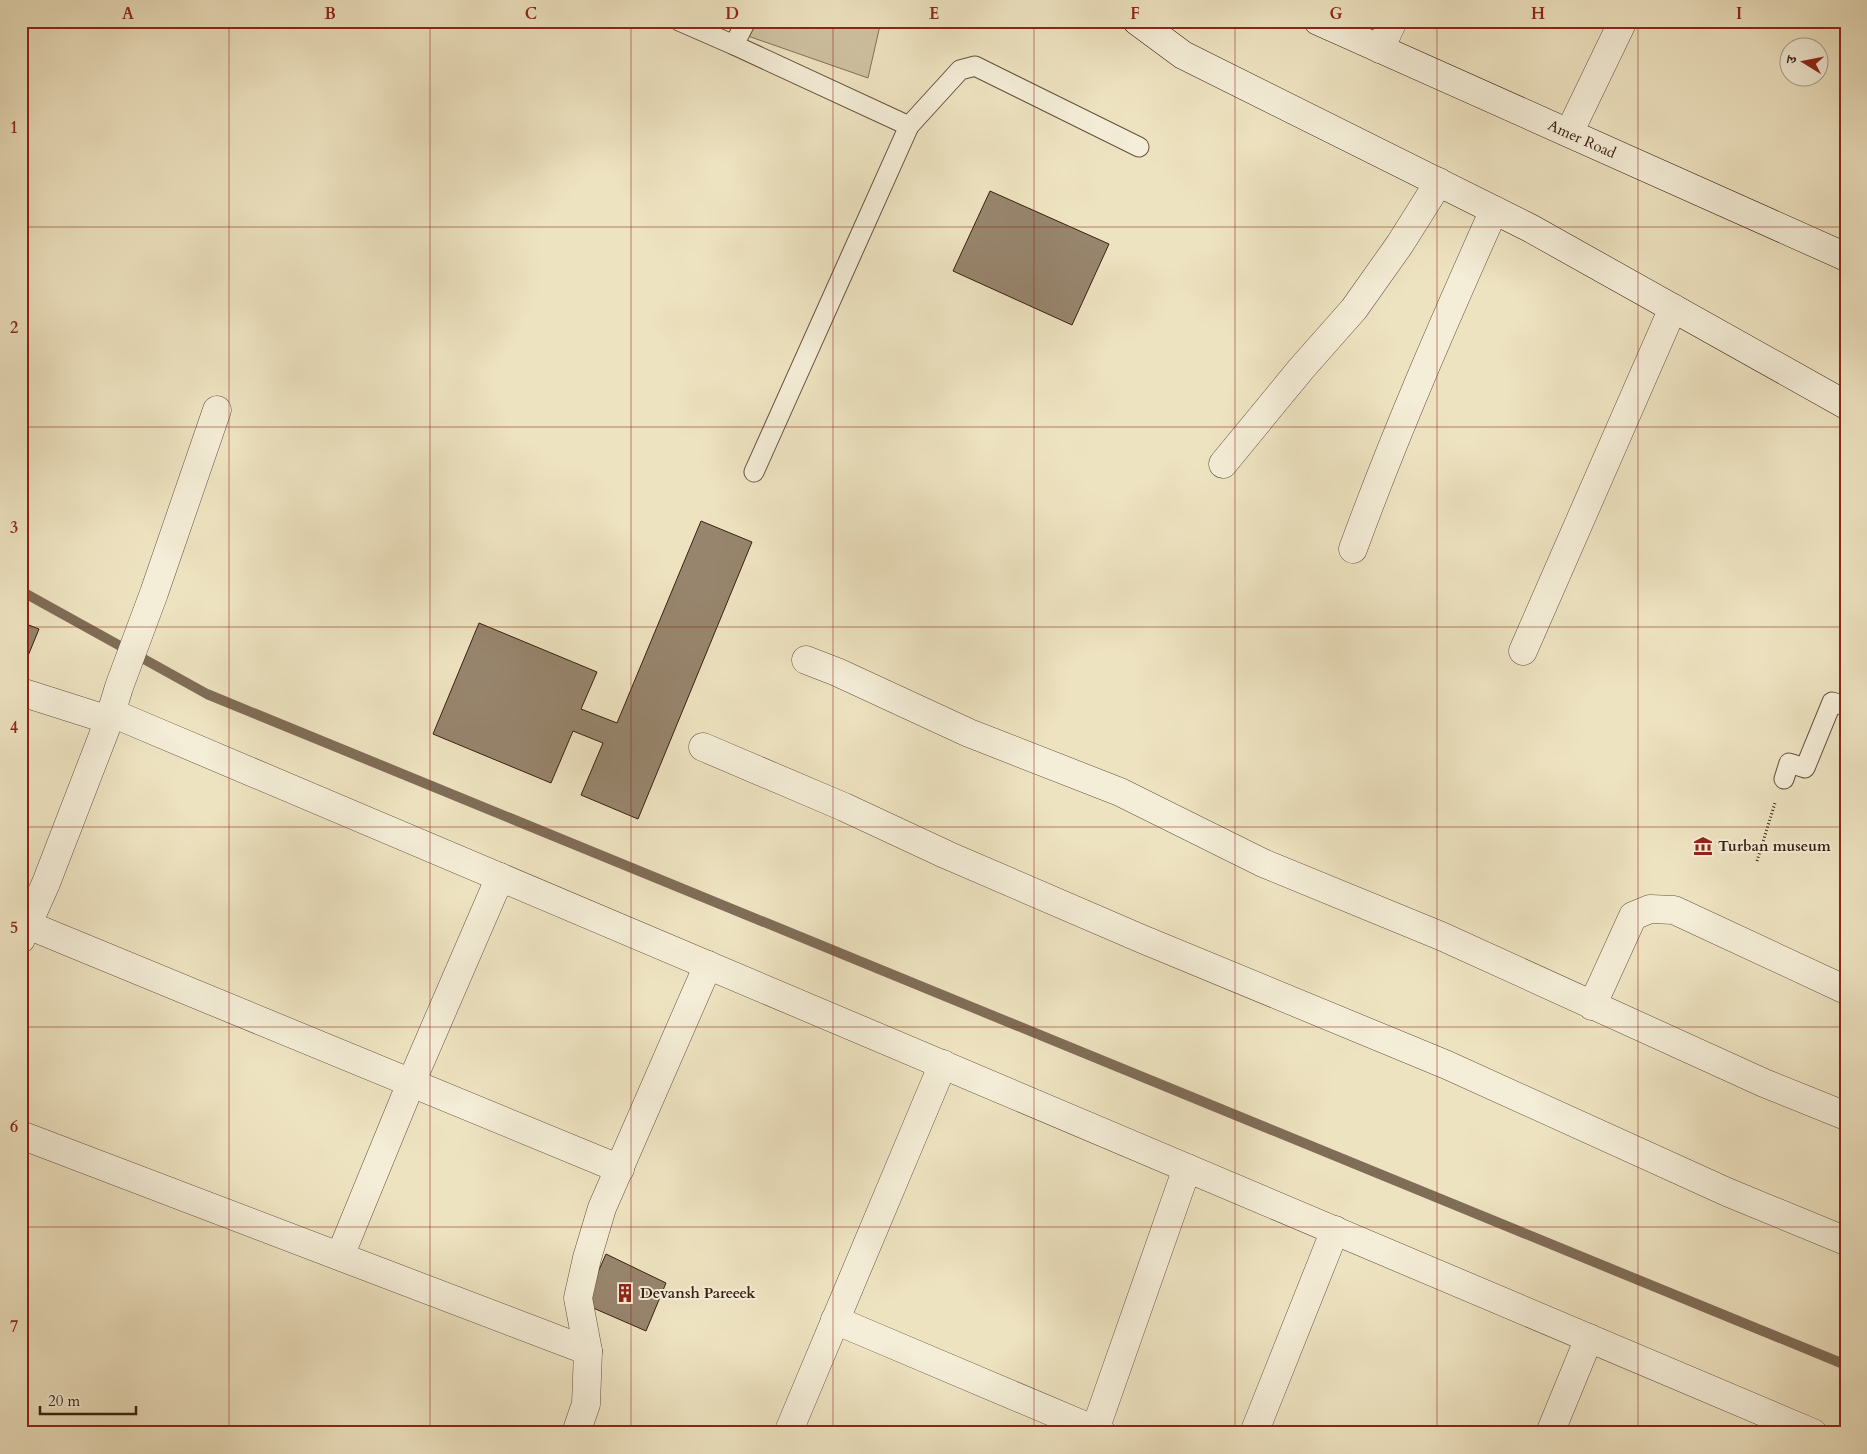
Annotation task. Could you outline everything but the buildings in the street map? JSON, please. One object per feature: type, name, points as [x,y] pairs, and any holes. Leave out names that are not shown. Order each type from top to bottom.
[{"type":"street","points":[[1137,21],[1183,55],[1494,210],[1846,405]]},
{"type":"street","name":"Amer Road","points":[[1318,21],[1846,257]]},
{"type":"street","points":[[1380,49],[1394,21]]},
{"type":"street","points":[[1569,133],[1623,21]]},
{"type":"street","points":[[1223,464],[1301,369],[1354,309],[1400,244],[1438,182]]},
{"type":"street","points":[[1353,549],[1418,381],[1494,210]]},
{"type":"street","points":[[1523,651],[1673,308]]},
{"type":"street","points":[[217,410],[113,707],[46,883],[24,932],[411,1083],[620,1169]]},
{"type":"street","points":[[806,660],[837,672],[969,733],[1120,792],[1263,863],[1441,936],[1764,1083],[1846,1116]]},
{"type":"street","points":[[21,692],[113,707],[500,877],[1589,1338],[1769,1424],[1813,1433]]},
{"type":"street","points":[[703,747],[1124,931],[1447,1064],[1727,1192],[1846,1241]]},
{"type":"street","points":[[340,1256],[411,1083],[500,877]]},
{"type":"street","points":[[1592,1006],[1632,916],[1650,909],[1674,910],[1846,990]]},
{"type":"street","points":[[576,1433],[586,1404],[588,1351],[578,1298],[587,1258],[602,1208],[708,965]]},
{"type":"street","points":[[788,1433],[943,1064]]},
{"type":"street","points":[[21,1135],[588,1351]]},
{"type":"street","points":[[835,1320],[1099,1431],[1187,1168]]},
{"type":"street","points":[[1254,1433],[1335,1230]]},
{"type":"street","points":[[1550,1433],[1589,1338]]},
{"type":"lane","points":[[679,21],[910,126]]},
{"type":"lane","points":[[734,45],[746,21]]},
{"type":"lane","points":[[754,472],[910,126],[960,70],[976,66],[1139,147]]},
{"type":"lane","points":[[1784,779],[1790,762],[1805,768],[1832,702],[1846,706]]},
{"type":"path","points":[[1757,861],[1784,779]]},
{"type":"shaded area","points":[[752,21],[881,21],[868,78],[745,35]]},
{"type":"waterway","points":[[21,591],[207,694],[1846,1365]]},
{"type":"place","name":"Turban museum","points":[[1703,846]]},
{"type":"place","name":"Devansh Pareeek","points":[[625,1293]]}]
